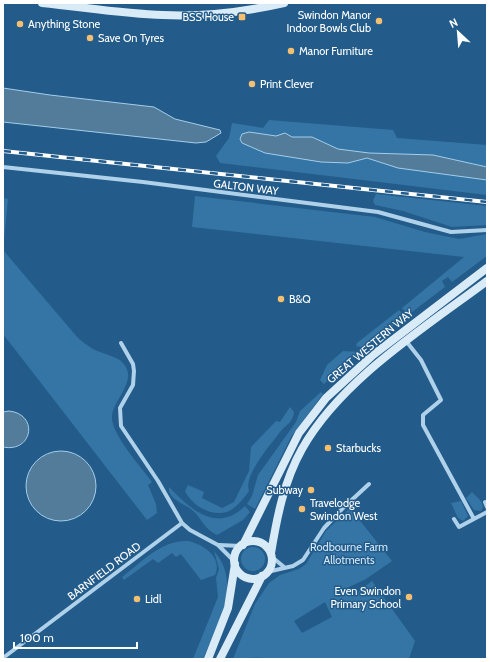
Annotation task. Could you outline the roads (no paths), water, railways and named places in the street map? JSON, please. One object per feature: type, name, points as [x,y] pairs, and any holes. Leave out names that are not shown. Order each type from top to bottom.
[{"type":"main road","points":[[42,3],[171,16],[231,13],[284,3]]},
{"type":"main road","name":"GREAT WESTERN WAY","points":[[242,545],[299,433],[326,398],[373,355],[487,268]]},
{"type":"main road","name":"GREAT WESTERN WAY","points":[[271,555],[277,515],[285,486],[297,458],[308,438],[326,414],[341,397],[406,341],[487,281]]},
{"type":"main road","points":[[208,659],[228,608],[236,553],[242,545],[253,541],[259,542],[268,548],[271,555],[271,565],[220,659]]},
{"type":"main road","points":[[235,563],[237,569],[244,576],[255,578],[265,574]]},
{"type":"street","name":"GALTON WAY","points":[[3,167],[143,182],[378,212],[451,232],[486,230]]},
{"type":"street","points":[[406,341],[421,360],[441,400],[423,415],[423,425],[474,518]]},
{"type":"street","points":[[121,343],[133,364],[134,375],[131,390],[120,408],[121,426],[161,485],[182,523],[190,530],[218,545],[235,563]]},
{"type":"street","points":[[265,574],[284,567],[297,565],[303,560],[324,528],[370,484]]},
{"type":"street","points":[[354,489],[358,494]]},
{"type":"street","points":[[485,502],[487,507]]},
{"type":"street","points":[[454,519],[459,527],[487,512]]},
{"type":"street","name":"BARNFIELD ROAD","points":[[3,658],[182,523]]},
{"type":"street","points":[[218,545],[242,545]]},
{"type":"street","points":[[271,555],[284,567]]},
{"type":"railway","points":[[3,151],[487,202]]},
{"type":"place","name":"BSS House","points":[[242,17]]},
{"type":"place","name":"Swindon Manor Indoor Bowls Club","points":[[379,21]]},
{"type":"place","name":"Anything Stone","points":[[20,24]]},
{"type":"place","name":"Save On Tyres","points":[[90,38]]},
{"type":"place","name":"Manor Furniture","points":[[291,51]]},
{"type":"place","name":"Print Clever","points":[[252,84]]},
{"type":"place","name":"B&Q","points":[[281,299]]},
{"type":"place","name":"Starbucks","points":[[328,448]]},
{"type":"place","name":"Subway","points":[[311,490]]},
{"type":"place","name":"Travelodge Swindon West","points":[[302,509]]},
{"type":"place","name":"Even Swindon Primary School","points":[[409,597]]},
{"type":"place","name":"Lidl","points":[[137,599]]},
{"type":"park label","name":"Rodbourne Farm Allotments","points":[[349,553]]}]
